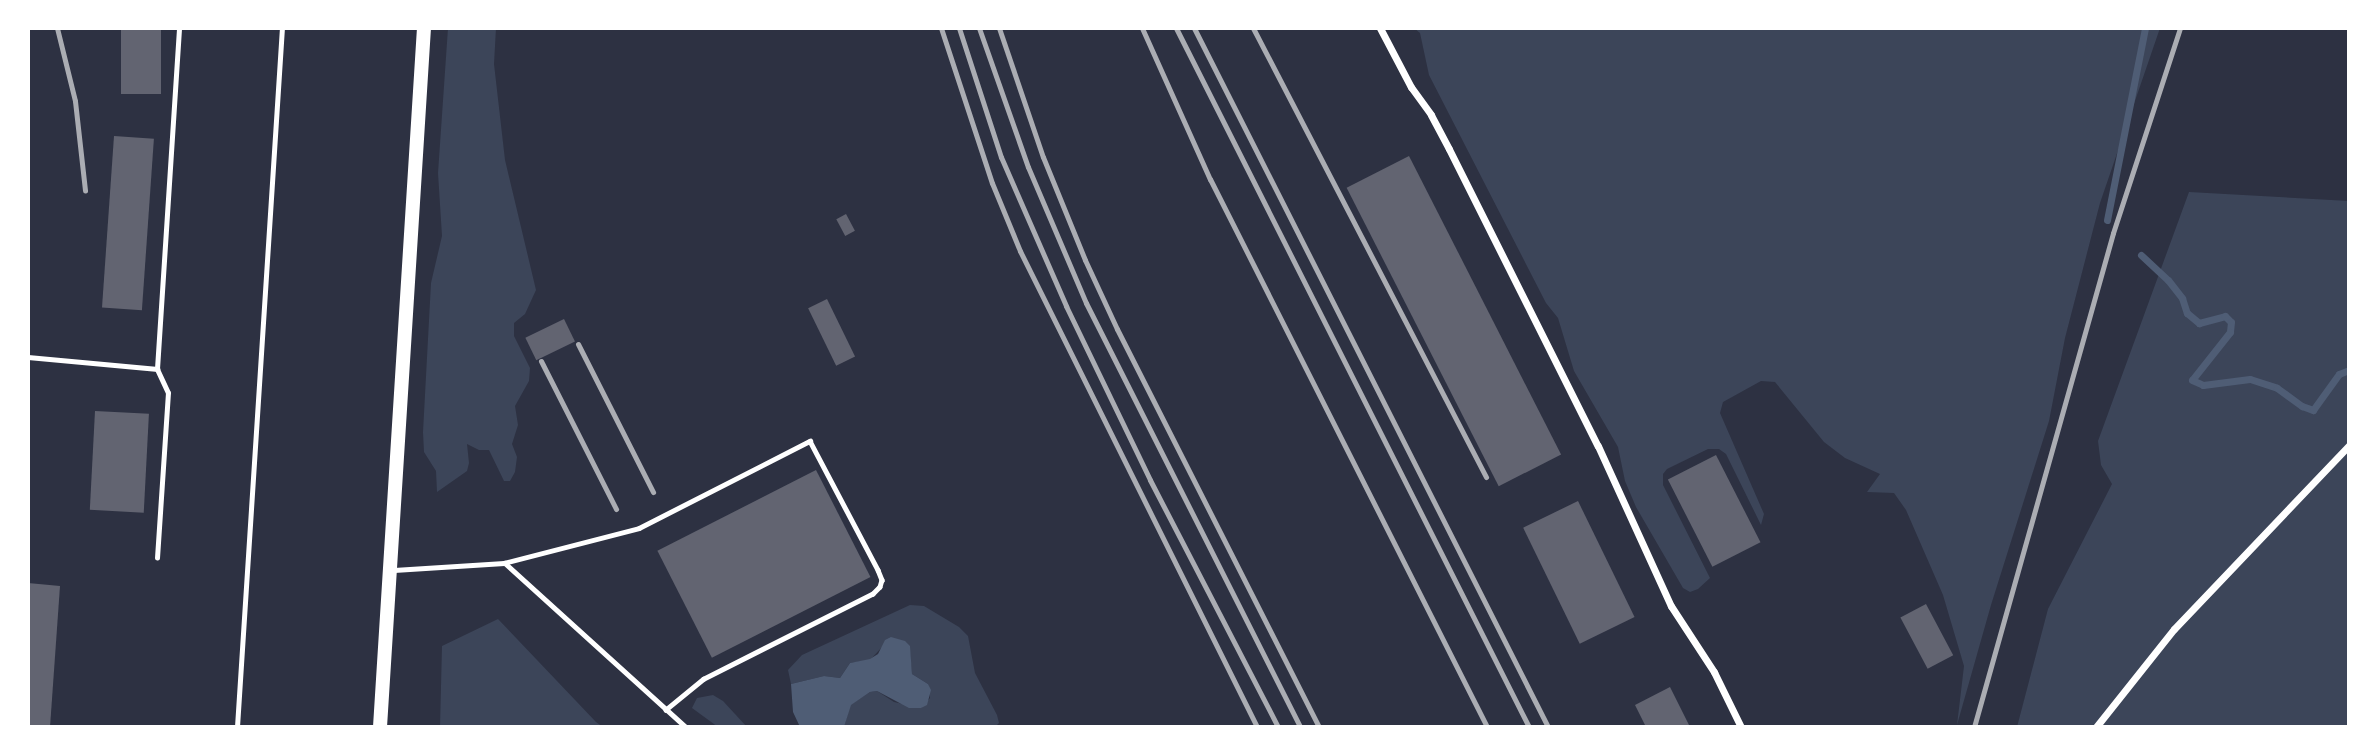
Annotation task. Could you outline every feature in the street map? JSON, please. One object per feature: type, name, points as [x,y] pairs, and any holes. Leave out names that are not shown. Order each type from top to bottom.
[{"type":"main road","points":[[380,727],[424,28]]},
{"type":"street","points":[[1380,28],[1411,87],[1431,115],[1449,149],[1598,446],[1671,606],[1714,673],[1741,727]]},
{"type":"street","points":[[2096,727],[2174,629],[2349,445]]},
{"type":"lane","points":[[157,558],[168,393],[157,369],[179,28]]},
{"type":"lane","points":[[237,727],[282,28]]},
{"type":"lane","points":[[28,357],[157,369]]},
{"type":"lane","points":[[389,570],[504,563],[653,523],[810,441],[878,570],[882,580],[880,587],[873,594],[704,679],[666,709]]},
{"type":"lane","points":[[504,563],[686,727]]},
{"type":"shaded area","points":[[448,28],[496,28],[494,64],[505,160],[536,290],[525,314],[514,323],[514,336],[530,368],[529,381],[515,406],[518,425],[512,444],[517,457],[515,472],[510,481],[504,481],[489,450],[479,450],[467,444],[467,471],[437,492],[436,471],[424,452],[423,432],[431,283],[442,236],[438,173]]},
{"type":"shaded area","points":[[1414,28],[2160,28],[2100,203],[2065,338],[2049,421],[1991,605],[1957,725],[1964,666],[1943,595],[1906,510],[1894,493],[1867,492],[1880,474],[1845,458],[1824,442],[1775,382],[1761,381],[1723,402],[1720,413],[1764,514],[1761,525],[1726,454],[1719,449],[1708,449],[1667,469],[1663,474],[1663,485],[1710,578],[1698,589],[1690,592],[1683,588],[1636,507],[1625,481],[1618,447],[1574,371],[1558,318],[1546,303],[1429,75],[1420,33]]},
{"type":"shaded area","points":[[2189,192],[2349,201],[2349,727],[2017,727],[2048,609],[2112,484],[2101,465],[2098,441]]},
{"type":"shaded area","points":[[910,605],[924,606],[959,627],[968,636],[975,673],[997,715],[999,723],[995,727],[844,727],[850,705],[870,692],[877,691],[894,702],[921,708],[930,698],[928,684],[912,674],[910,653],[883,646],[870,660],[850,663],[840,678],[824,676],[791,684],[788,670],[802,655]]},
{"type":"shaded area","points":[[498,619],[603,727],[440,727],[442,646]]},
{"type":"shaded area","points":[[891,637],[905,641],[910,646],[912,674],[928,684],[931,690],[927,705],[909,708],[877,691],[870,692],[851,705],[844,727],[800,727],[793,712],[791,684],[824,676],[840,678],[850,663],[870,659],[878,654],[885,640]]},
{"type":"shaded area","points":[[713,695],[723,701],[747,727],[718,727],[692,708],[697,698]]},
{"type":"building","points":[[121,28],[161,28],[161,94],[121,94]]},
{"type":"building","points":[[114,136],[154,139],[142,310],[102,308]]},
{"type":"building","points":[[1409,156],[1561,454],[1499,486],[1347,188]]},
{"type":"building","points":[[846,214],[855,231],[845,236],[836,219]]},
{"type":"building","points":[[827,299],[855,357],[836,366],[808,308]]},
{"type":"building","points":[[564,319],[575,341],[536,360],[525,338]]},
{"type":"building","points":[[95,411],[149,414],[144,513],[90,510]]},
{"type":"building","points":[[1716,455],[1760,542],[1712,567],[1668,480]]},
{"type":"building","points":[[816,470],[870,577],[712,658],[657,551]]},
{"type":"building","points":[[1578,501],[1635,617],[1580,644],[1523,528]]},
{"type":"building","points":[[28,583],[60,586],[50,727],[28,727]]},
{"type":"building","points":[[1926,604],[1953,655],[1928,669],[1900,618]]},
{"type":"building","points":[[1670,687],[1690,727],[1646,727],[1635,705]]},
{"type":"waterway","points":[[2107,220],[2145,28]]},
{"type":"waterway","points":[[2141,255],[2168,280],[2182,298],[2187,313],[2199,323],[2225,316],[2231,322],[2230,332],[2192,380],[2203,385],[2250,379],[2277,388],[2302,406],[2313,410],[2339,374],[2349,370]]},
{"type":"railway","points":[[57,28],[75,101],[85,190]]},
{"type":"railway","points":[[941,28],[992,183],[1020,251],[1257,727]]},
{"type":"railway","points":[[959,28],[1001,157],[1066,306],[1150,480],[1278,727]]},
{"type":"railway","points":[[979,28],[1028,167],[1086,303],[1300,727]]},
{"type":"railway","points":[[999,28],[1043,157],[1085,260],[1117,329],[1319,727]]},
{"type":"railway","points":[[1142,28],[1210,179],[1487,727]]},
{"type":"railway","points":[[1176,28],[1529,727]]},
{"type":"railway","points":[[1194,28],[1548,727]]},
{"type":"railway","points":[[1253,28],[1486,477]]},
{"type":"railway","points":[[1974,727],[2113,233],[2180,28]]},
{"type":"railway","points":[[578,344],[653,492]]},
{"type":"railway","points":[[541,361],[616,509]]}]
